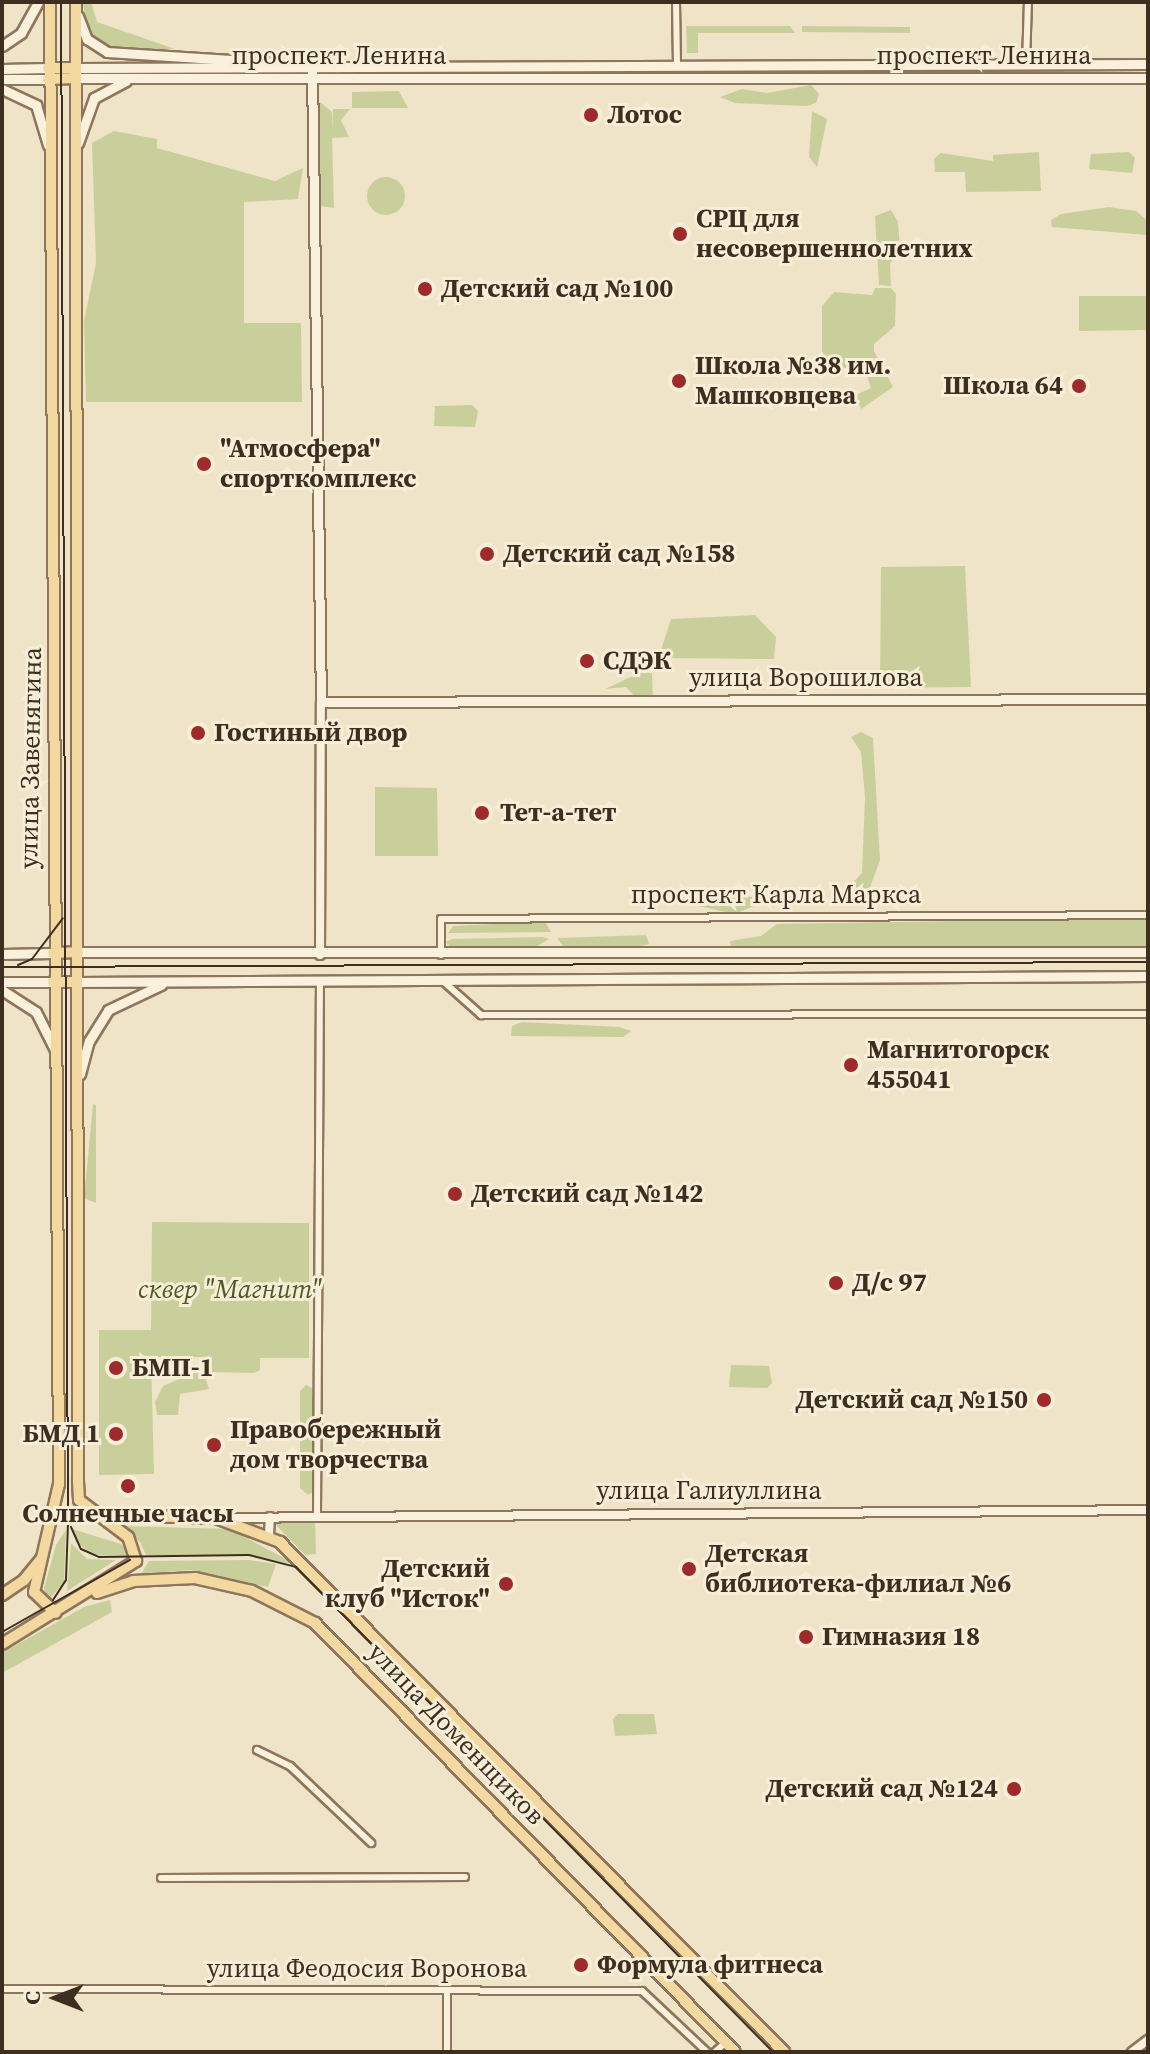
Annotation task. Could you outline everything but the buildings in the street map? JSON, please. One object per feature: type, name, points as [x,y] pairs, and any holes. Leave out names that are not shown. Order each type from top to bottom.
[{"type":"main road","points":[[2,46],[21,33],[38,2]]},
{"type":"main road","name":"улица Завенягина","points":[[50,2],[48,74],[55,349],[53,982],[56,1051],[56,1514]]},
{"type":"main road","name":"улица Завенягина","points":[[75,3],[78,1490],[79,1500],[96,1515]]},
{"type":"main road","name":"проспект Ленина","points":[[75,3],[87,39],[107,52],[247,58],[297,68]]},
{"type":"main road","name":"проспект Ленина","points":[[76,73],[313,79],[1148,64]]},
{"type":"main road","name":"проспект Ленина","points":[[2,79],[48,74],[297,68],[1148,78]]},
{"type":"main road","points":[[312,68],[321,702]]},
{"type":"main road","name":"проспект Ленина","points":[[2,69],[48,74]]},
{"type":"main road","name":"улица Завенягина","points":[[75,154],[94,98],[110,87],[144,77]]},
{"type":"main road","points":[[2,89],[36,105],[50,154]]},
{"type":"main road","name":"улица Ворошилова","points":[[321,702],[1148,699]]},
{"type":"main road","points":[[2,954],[1148,952]]},
{"type":"main road","points":[[2,982],[1148,976]]},
{"type":"main road","points":[[79,1077],[89,1041],[108,1010],[169,981]]},
{"type":"main road","points":[[2,990],[36,1012],[56,1051]]},
{"type":"main road","points":[[56,1514],[34,1592],[56,1613]]},
{"type":"main road","name":"улица Галиуллина","points":[[56,1514],[216,1518]]},
{"type":"main road","points":[[2,1644],[83,1598],[136,1561],[128,1537],[96,1515]]},
{"type":"main road","name":"улица Доменщиков","points":[[216,1518],[269,1535],[358,1618],[784,2052]]},
{"type":"main road","points":[[2,1595],[24,1580],[43,1555]]},
{"type":"main road","name":"улица Доменщиков","points":[[83,1598],[133,1581],[195,1578],[252,1591],[315,1623],[735,2052]]},
{"type":"street","points":[[676,2],[677,72]]},
{"type":"street","points":[[1026,64],[1028,2]]},
{"type":"street","points":[[320,955],[321,702]]},
{"type":"street","name":"проспект Карла Маркса","points":[[441,955],[441,919],[1148,915]]},
{"type":"street","points":[[441,979],[481,1015],[1148,1014]]},
{"type":"street","points":[[317,1515],[320,980]]},
{"type":"street","name":"улица Галиуллина","points":[[216,1518],[1148,1510]]},
{"type":"street","points":[[269,1535],[270,1517]]},
{"type":"street","points":[[257,1750],[300,1773],[371,1843]]},
{"type":"street","points":[[161,1878],[465,1877]]},
{"type":"street","name":"улица Феодосия Воронова","points":[[2,1989],[645,1991],[707,2052]]},
{"type":"street","points":[[447,1990],[447,2052]]},
{"type":"street","points":[[1132,2052],[1148,2040]]},
{"type":"street","points":[[715,2052],[726,2042]]},
{"type":"green space","points":[[83,2],[91,2],[97,22],[175,49],[111,49],[96,43],[87,32]]},
{"type":"green space","points":[[686,26],[790,26],[795,33],[698,33],[698,53],[687,53]]},
{"type":"green space","points":[[802,26],[910,27],[910,33],[802,32]]},
{"type":"green space","points":[[811,85],[819,94],[816,103],[807,106],[735,103],[720,97],[742,89],[767,93]]},
{"type":"green space","points":[[399,91],[408,108],[352,108],[352,92]]},
{"type":"green space","points":[[320,102],[332,112],[332,131],[333,109],[350,109],[341,120],[349,137],[332,138],[334,208],[320,206]]},
{"type":"green space","points":[[812,111],[827,119],[817,167],[809,157]]},
{"type":"green space","points":[[114,131],[157,139],[157,148],[275,181],[303,168],[298,199],[244,202],[244,323],[301,323],[302,402],[86,402],[84,321],[96,263],[92,143]]},
{"type":"green space","points":[[1039,152],[1041,191],[966,192],[965,172],[935,172],[934,159],[941,153],[993,161],[993,155]]},
{"type":"green space","points":[[1129,152],[1135,158],[1132,173],[1089,169],[1091,154]]},
{"type":"green space","points":[[386,177],[400,182],[405,196],[400,210],[386,215],[372,210],[367,196],[372,182]]},
{"type":"green space","points":[[1109,207],[1136,211],[1148,221],[1147,235],[1052,227],[1051,220],[1061,214]]},
{"type":"green space","points":[[891,210],[898,222],[900,251],[890,263],[891,286],[879,285],[875,216]]},
{"type":"green space","points":[[875,288],[891,288],[896,294],[895,326],[874,344],[874,351],[893,387],[861,409],[856,395],[871,388],[865,370],[822,366],[822,306],[834,292],[872,295]]},
{"type":"green space","points":[[1079,296],[1148,296],[1148,330],[1079,331]]},
{"type":"green space","points":[[472,405],[478,411],[475,427],[434,426],[435,406]]},
{"type":"green space","points":[[965,566],[971,687],[880,688],[881,567]]},
{"type":"green space","points":[[755,615],[776,637],[774,659],[663,658],[660,653],[671,619]]},
{"type":"green space","points":[[639,673],[652,673],[653,699],[637,699],[626,687],[605,689]]},
{"type":"green space","points":[[861,732],[873,738],[880,860],[865,901],[856,905],[847,889],[862,873],[865,797],[861,752],[851,737]]},
{"type":"green space","points":[[375,787],[437,788],[438,856],[375,856]]},
{"type":"green space","points":[[752,897],[756,905],[735,914],[689,904],[690,898]]},
{"type":"green space","points":[[1148,918],[1148,947],[731,947],[730,941],[761,936],[777,924]]},
{"type":"green space","points":[[546,923],[551,932],[448,933],[453,926]]},
{"type":"green space","points":[[646,935],[649,944],[631,949],[563,946],[557,938]]},
{"type":"green space","points":[[452,939],[549,939],[534,948],[453,950],[446,942]]},
{"type":"green space","points":[[522,1022],[619,1027],[631,1031],[623,1037],[511,1036],[512,1026]]},
{"type":"green space","points":[[93,1104],[96,1105],[96,1203],[84,1198]]},
{"type":"green space","name":"сквер \"Магнит\"","points":[[152,1222],[309,1223],[309,1358],[260,1358],[260,1370],[254,1373],[209,1372],[205,1357],[151,1357],[154,1474],[99,1475],[99,1330],[151,1330]]},
{"type":"green space","points":[[731,1365],[769,1366],[772,1383],[767,1388],[729,1387]]},
{"type":"green space","points":[[195,1372],[204,1374],[209,1389],[180,1394],[178,1415],[157,1415],[155,1402],[163,1386]]},
{"type":"green space","points":[[306,1385],[312,1388],[315,1418],[315,1490],[308,1495],[300,1488],[300,1391]]},
{"type":"green space","points":[[278,1520],[315,1520],[316,1554],[305,1555],[275,1524]]},
{"type":"green space","points":[[123,1526],[230,1529],[297,1565],[247,1555],[146,1555],[140,1542]]},
{"type":"green space","points":[[72,1529],[121,1544],[133,1556],[93,1555],[76,1542]]},
{"type":"green space","points":[[66,1530],[64,1582],[48,1601],[44,1588],[56,1545]]},
{"type":"green space","points":[[71,1543],[87,1559],[116,1560],[67,1591]]},
{"type":"green space","points":[[249,1560],[276,1564],[268,1587],[190,1570],[141,1574],[149,1561]]},
{"type":"green space","points":[[110,1600],[112,1612],[2,1673],[2,1653],[84,1607]]},
{"type":"green space","points":[[618,1714],[654,1714],[657,1734],[615,1736],[613,1719]]},
{"type":"tram line","points":[[53,1600],[66,1580],[68,1524],[61,2]]},
{"type":"tram line","points":[[18,965],[32,959],[63,918]]},
{"type":"tram line","points":[[2,967],[1148,962]]},
{"type":"tram line","points":[[71,1527],[81,1549],[99,1557],[249,1555],[296,1567],[773,2052]]},
{"type":"tram line","points":[[2,1632],[130,1560]]},
{"type":"place","name":"Лотос","points":[[591,115]]},
{"type":"place","name":"СРЦ для несовершеннолетних","points":[[680,234]]},
{"type":"place","name":"Детский сад №100","points":[[425,289]]},
{"type":"place","name":"Школа №38 им. Машковцева","points":[[679,381]]},
{"type":"place","name":"Школа 64","points":[[1079,386]]},
{"type":"place","name":"\"Атмосфера\" спорткомплекс","points":[[204,464]]},
{"type":"place","name":"Детский сад №158","points":[[487,554]]},
{"type":"place","name":"СДЭК","points":[[587,661]]},
{"type":"place","name":"Гостиный двор","points":[[198,733]]},
{"type":"place","name":"Тет-а-тет","points":[[482,813]]},
{"type":"place","name":"Магнитогорск 455041","points":[[851,1065]]},
{"type":"place","name":"Детский сад №142","points":[[455,1194]]},
{"type":"place","name":"Д/с 97","points":[[836,1283]]},
{"type":"place","name":"БМП-1","points":[[116,1368]]},
{"type":"place","name":"Детский сад №150","points":[[1044,1400]]},
{"type":"place","name":"БМД 1","points":[[116,1434]]},
{"type":"place","name":"Правобережный дом творчества","points":[[214,1445]]},
{"type":"place","name":"Солнечные часы","points":[[128,1486]]},
{"type":"place","name":"Детская библиотека-филиал №6","points":[[689,1569]]},
{"type":"place","name":"Детский клуб \"Исток\"","points":[[506,1584]]},
{"type":"place","name":"Гимназия 18","points":[[806,1637]]},
{"type":"place","name":"Детский сад №124","points":[[1014,1789]]},
{"type":"place","name":"Формула фитнеса","points":[[581,1965]]}]
